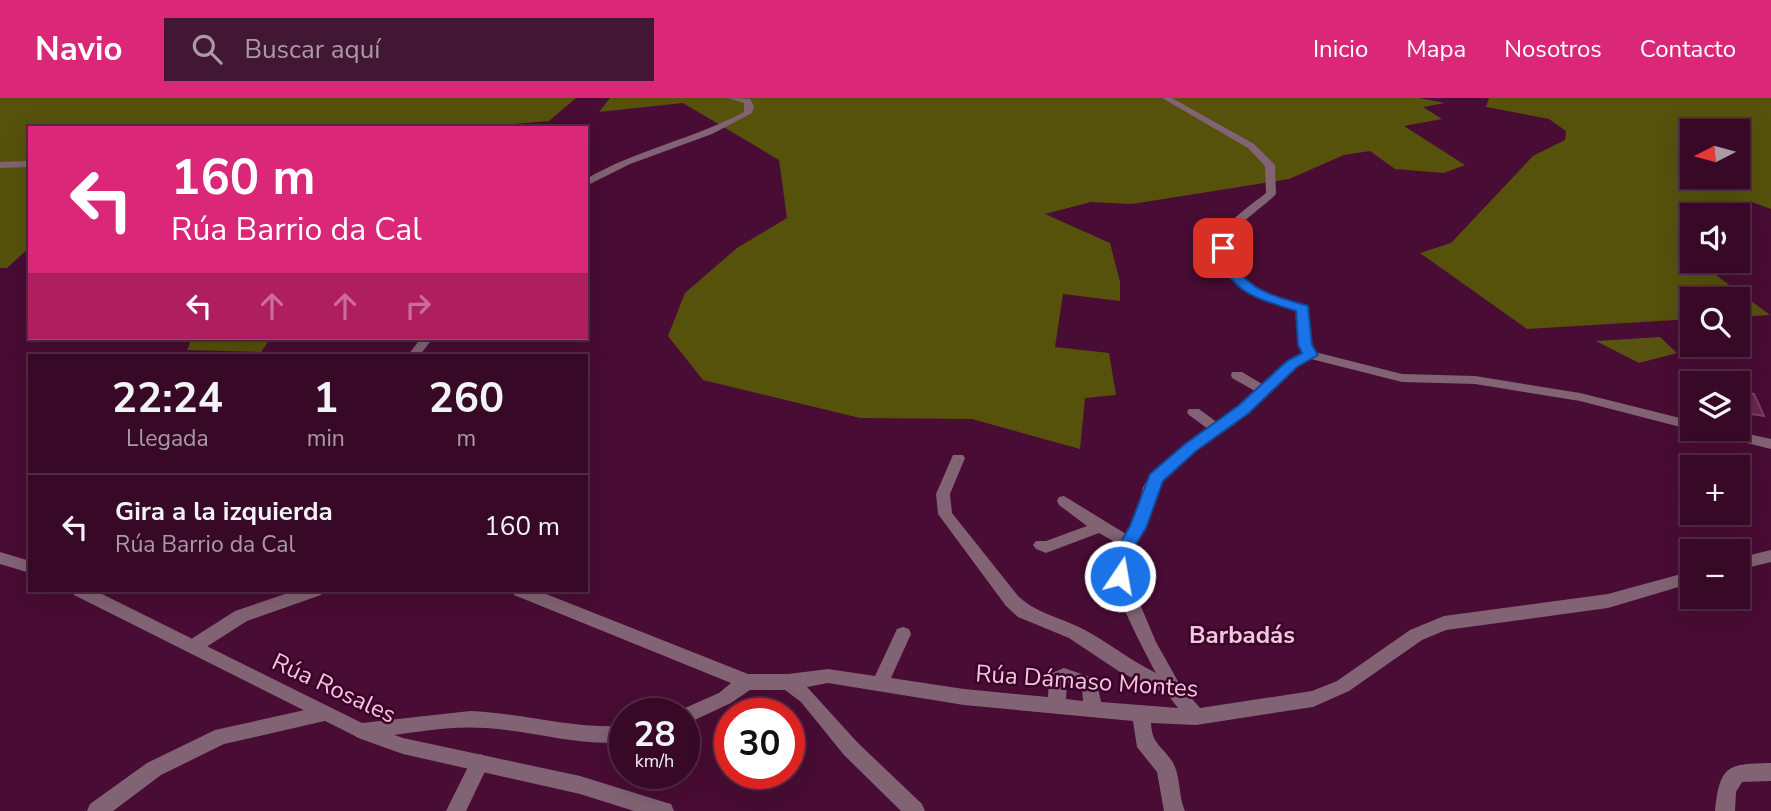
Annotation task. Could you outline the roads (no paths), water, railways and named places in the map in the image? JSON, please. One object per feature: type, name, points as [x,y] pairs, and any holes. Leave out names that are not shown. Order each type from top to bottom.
[{"type":"street","points":[[588,182],[639,156],[727,125],[748,113],[750,106],[747,101],[732,98]]},
{"type":"street","points":[[1166,98],[1251,146],[1270,165],[1271,194],[1238,221],[1229,232],[1223,248],[1226,262],[1240,283],[1274,300],[1303,309],[1305,345],[1310,355]]},
{"type":"street","points":[[0,165],[28,164]]},
{"type":"street","points":[[415,354],[425,340]]},
{"type":"street","points":[[1196,717],[1174,690],[1149,645],[1120,576],[1119,561],[1144,513],[1150,487],[1156,478],[1191,447],[1265,391],[1292,364],[1310,355],[1402,378],[1475,380],[1580,397],[1680,422]]},
{"type":"street","points":[[1237,375],[1265,391]]},
{"type":"street","points":[[1194,412],[1217,429]]},
{"type":"street","points":[[1750,439],[1771,444]]},
{"type":"street","points":[[958,458],[943,494],[945,514],[1012,601],[1024,612],[1075,633],[1126,667],[1174,690]]},
{"type":"street","points":[[1064,501],[1100,527],[1128,542]]},
{"type":"street","points":[[1041,545],[1046,547],[1100,527]]},
{"type":"street","points":[[1750,561],[1771,556]]},
{"type":"street","points":[[0,558],[28,566]]},
{"type":"street","name":"Rúa Dámaso Montes","points":[[747,682],[788,682],[828,676],[964,697],[1196,717],[1313,699],[1331,693],[1416,635],[1444,623],[1608,601],[1680,580]]},
{"type":"street","name":"Rúa Rosales","points":[[84,592],[360,731],[403,746],[580,785],[664,811]]},
{"type":"street","points":[[194,646],[241,615],[309,592]]},
{"type":"street","points":[[525,592],[747,682]]},
{"type":"street","points":[[880,683],[903,634]]},
{"type":"street","points":[[1056,705],[1058,678],[1064,675],[1090,684],[1093,710]]},
{"type":"street","points":[[700,710],[725,698],[747,682]]},
{"type":"street","points":[[788,682],[807,697],[851,749],[915,811]]},
{"type":"street","points":[[97,811],[154,769],[221,736],[323,714]]},
{"type":"street","points":[[1141,714],[1143,741],[1166,768],[1172,807],[1175,811]]},
{"type":"street","points":[[360,731],[390,729],[424,722],[483,720],[574,734],[609,734]]},
{"type":"street","points":[[456,811],[480,763]]},
{"type":"street","points":[[1725,811],[1727,790],[1737,772],[1771,772]]},
{"type":"district","name":"Barbadás","points":[[1242,635]]}]
